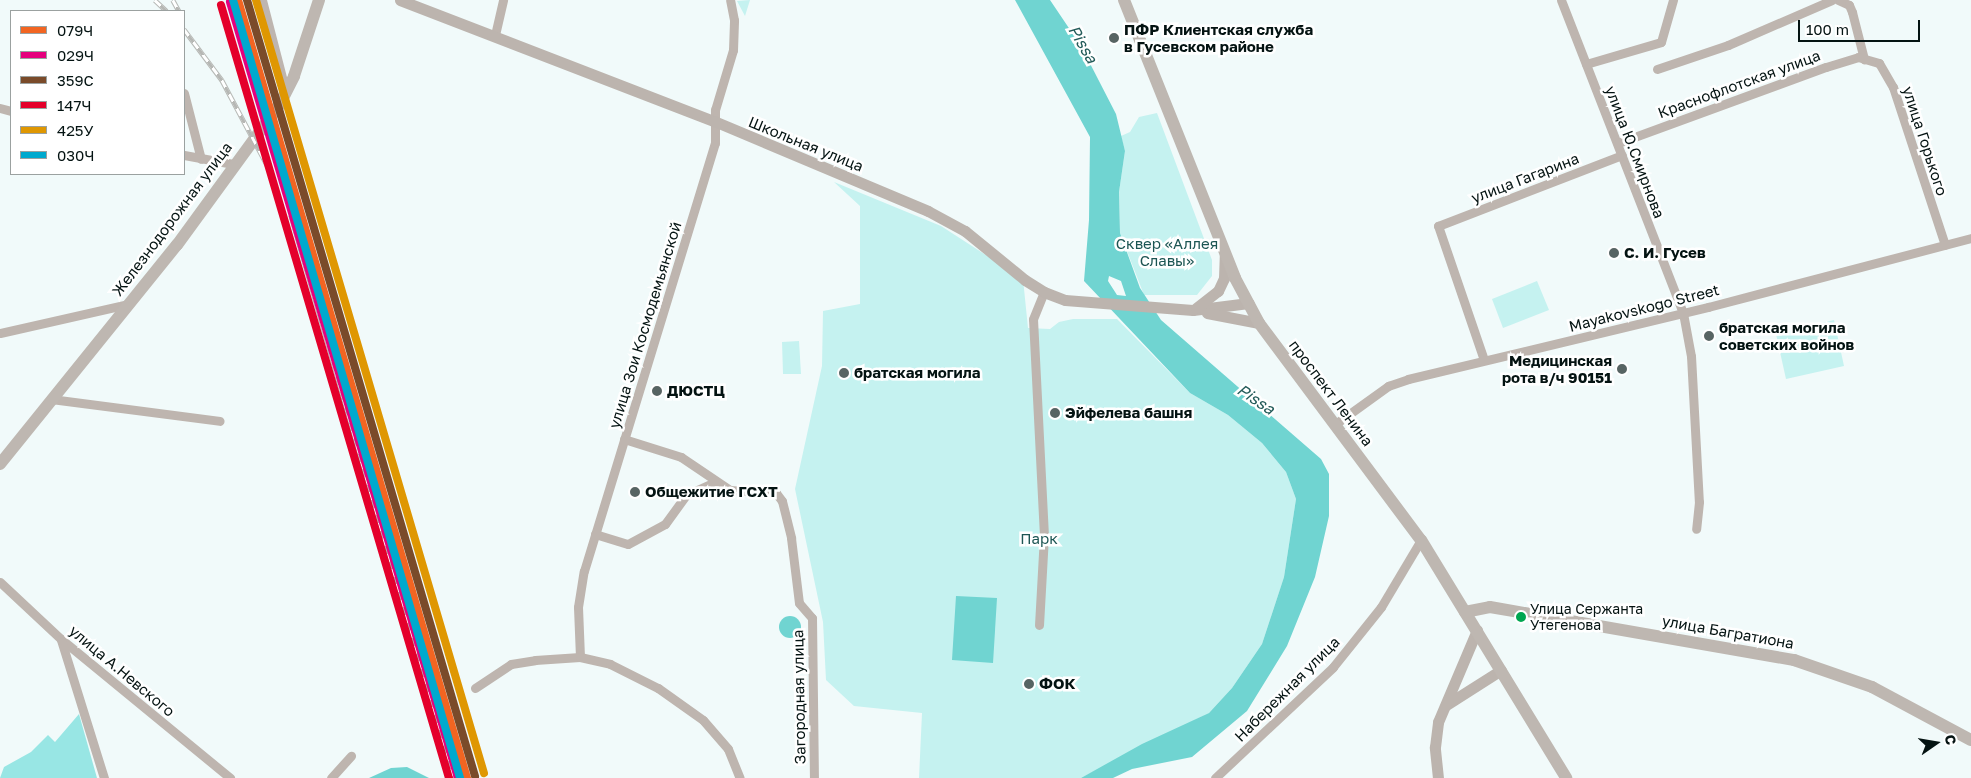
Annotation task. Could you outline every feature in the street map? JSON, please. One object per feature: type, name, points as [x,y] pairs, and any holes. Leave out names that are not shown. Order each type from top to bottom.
[{"type":"main road","name":"Железнодорожная улица","points":[[0,464],[177,245],[233,164],[286,93],[319,0]]},
{"type":"main road","name":"Школьная улица","points":[[400,0],[495,35],[714,121],[928,210],[965,231],[1044,292],[1066,300],[1193,310],[1259,323]]},
{"type":"main road","name":"проспект Ленина","points":[[1124,0],[1225,252],[1259,323],[1421,540],[1566,778]]},
{"type":"main road","points":[[1193,310],[1218,291],[1224,278],[1225,252]]},
{"type":"main road","name":"Школьная улица","points":[[1193,310],[1249,303]]},
{"type":"main road","name":"улица Багратиона","points":[[1465,612],[1490,607],[1794,660],[1872,687],[1971,740]]},
{"type":"main road","points":[[1438,778],[1436,736],[1446,704],[1477,630]]},
{"type":"main road","points":[[1446,704],[1501,670]]},
{"type":"street","points":[[262,0],[286,93]]},
{"type":"street","points":[[495,35],[503,0]]},
{"type":"street","name":"улица Зои Космодемьянской","points":[[580,658],[578,607],[584,571],[715,144],[714,121],[733,50],[734,20],[730,0]]},
{"type":"street","name":"улица Ю.Смирнова","points":[[1561,0],[1683,313],[1691,356],[1699,502],[1696,529]]},
{"type":"street","points":[[1586,64],[1661,42],[1673,0]]},
{"type":"street","points":[[1657,69],[1728,45],[1832,0]]},
{"type":"street","points":[[1838,0],[1849,5],[1864,58]]},
{"type":"street","name":"Краснофлотская улица","points":[[1618,143],[1826,67],[1864,58]]},
{"type":"street","name":"улица Горького","points":[[1864,58],[1879,63],[1893,87],[1945,244]]},
{"type":"street","points":[[185,97],[201,159]]},
{"type":"street","points":[[185,155],[233,164]]},
{"type":"street","name":"улица Гагарина","points":[[1484,360],[1438,226],[1622,155]]},
{"type":"street","name":"Mayakovskogo Street","points":[[1334,425],[1388,386],[1484,360],[1683,313],[1971,238]]},
{"type":"street","points":[[1039,624],[1044,536],[1033,320],[1044,292]]},
{"type":"street","points":[[0,333],[129,304]]},
{"type":"street","points":[[51,399],[220,422]]},
{"type":"street","points":[[595,534],[628,544],[665,524],[686,495],[715,482],[681,457],[624,439]]},
{"type":"street","name":"Загородная улица","points":[[715,482],[730,490],[776,493],[782,501],[791,538],[799,603],[812,618],[814,778]]},
{"type":"street","name":"Набережная улица","points":[[1215,778],[1333,667],[1381,607],[1421,540]]},
{"type":"street","name":"улица А.Невского","points":[[0,582],[61,640],[230,778]]},
{"type":"street","points":[[61,640],[104,778]]},
{"type":"street","points":[[475,688],[511,664],[580,658],[618,668],[658,688],[703,720],[728,749],[740,778]]},
{"type":"street","points":[[331,778],[351,756]]},
{"type":"green space","points":[[750,0],[745,16],[737,1]]},
{"type":"green space","name":"Сквер «Аллея Славы»","points":[[1157,113],[1212,260],[1212,276],[1197,295],[1144,295],[1120,233],[1119,192],[1125,151],[1121,136],[1130,132],[1139,117]]},
{"type":"green space","name":"Парк","points":[[834,182],[941,226],[1023,279],[1028,328],[1050,329],[1059,322],[1073,319],[1117,319],[1190,393],[1228,415],[1262,443],[1286,472],[1296,499],[1284,577],[1262,644],[1232,688],[1209,713],[1081,778],[919,778],[922,713],[854,706],[826,680],[823,622],[795,489],[822,366],[823,311],[860,304],[860,206]]},
{"type":"green space","points":[[1537,281],[1549,310],[1503,328],[1492,299]]},
{"type":"green space","points":[[1834,320],[1844,366],[1786,379],[1776,334]]},
{"type":"green space","points":[[799,341],[801,374],[783,374],[782,342]]},
{"type":"shaded area","points":[[1015,0],[1050,0],[1081,46],[1116,114],[1125,151],[1119,192],[1120,233],[1140,288],[1161,320],[1321,459],[1329,474],[1329,516],[1315,577],[1287,646],[1247,711],[1192,757],[1132,769],[1113,778],[1081,778],[1142,744],[1209,713],[1232,688],[1262,644],[1284,577],[1296,499],[1286,472],[1262,443],[1228,415],[1190,393],[1084,281],[1089,220],[1090,137]],"holes":[[[1109,276],[1121,281],[1126,296],[1117,295],[1108,281]]]},
{"type":"shaded area","points":[[956,596],[997,598],[993,663],[952,660]]},
{"type":"shaded area","points":[[790,616],[798,619],[801,627],[798,635],[790,638],[782,635],[779,627],[782,619]]},
{"type":"shaded area","points":[[79,714],[97,778],[0,778],[4,767],[31,752],[48,735],[55,742]]},
{"type":"shaded area","points":[[407,767],[429,778],[369,778],[391,768]]},
{"type":"railway","points":[[155,0],[166,10]]},
{"type":"railway","points":[[173,0],[178,10]]},
{"type":"railway","points":[[185,30],[222,80],[271,172]]},
{"type":"railway","points":[[291,215],[453,778]]},
{"type":"transit line","name":"030Ч","points":[[233,0],[460,778]]},
{"type":"transit line","name":"079Ч","points":[[238,0],[467,778]]},
{"type":"transit line","name":"359С","points":[[247,0],[475,776]]},
{"type":"transit line","name":"425У","points":[[256,0],[484,773]]},
{"type":"transit line","name":"029Ч","points":[[230,2],[458,778]]},
{"type":"transit line","name":"147Ч","points":[[221,5],[449,778]]},
{"type":"place","name":"ПФР Клиентская служба в Гусевском районе","points":[[1114,38]]},
{"type":"place","name":"С. И. Гусев","points":[[1614,253]]},
{"type":"place","name":"братская могила советских войнов","points":[[1709,336]]},
{"type":"place","name":"Медицинская рота в/ч 90151","points":[[1622,369]]},
{"type":"place","name":"братская могила","points":[[844,373]]},
{"type":"place","name":"ДЮСТЦ","points":[[657,391]]},
{"type":"place","name":"Эйфелева башня","points":[[1055,413]]},
{"type":"place","name":"Общежитие ГСХТ","points":[[635,492]]},
{"type":"place","name":"Улица Сержанта Утегенова","points":[[1521,617]]},
{"type":"place","name":"ФОК","points":[[1029,684]]},
{"type":"water label","name":"Pissa","points":[[1083,44]]},
{"type":"water label","name":"Pissa","points":[[1256,399]]}]
